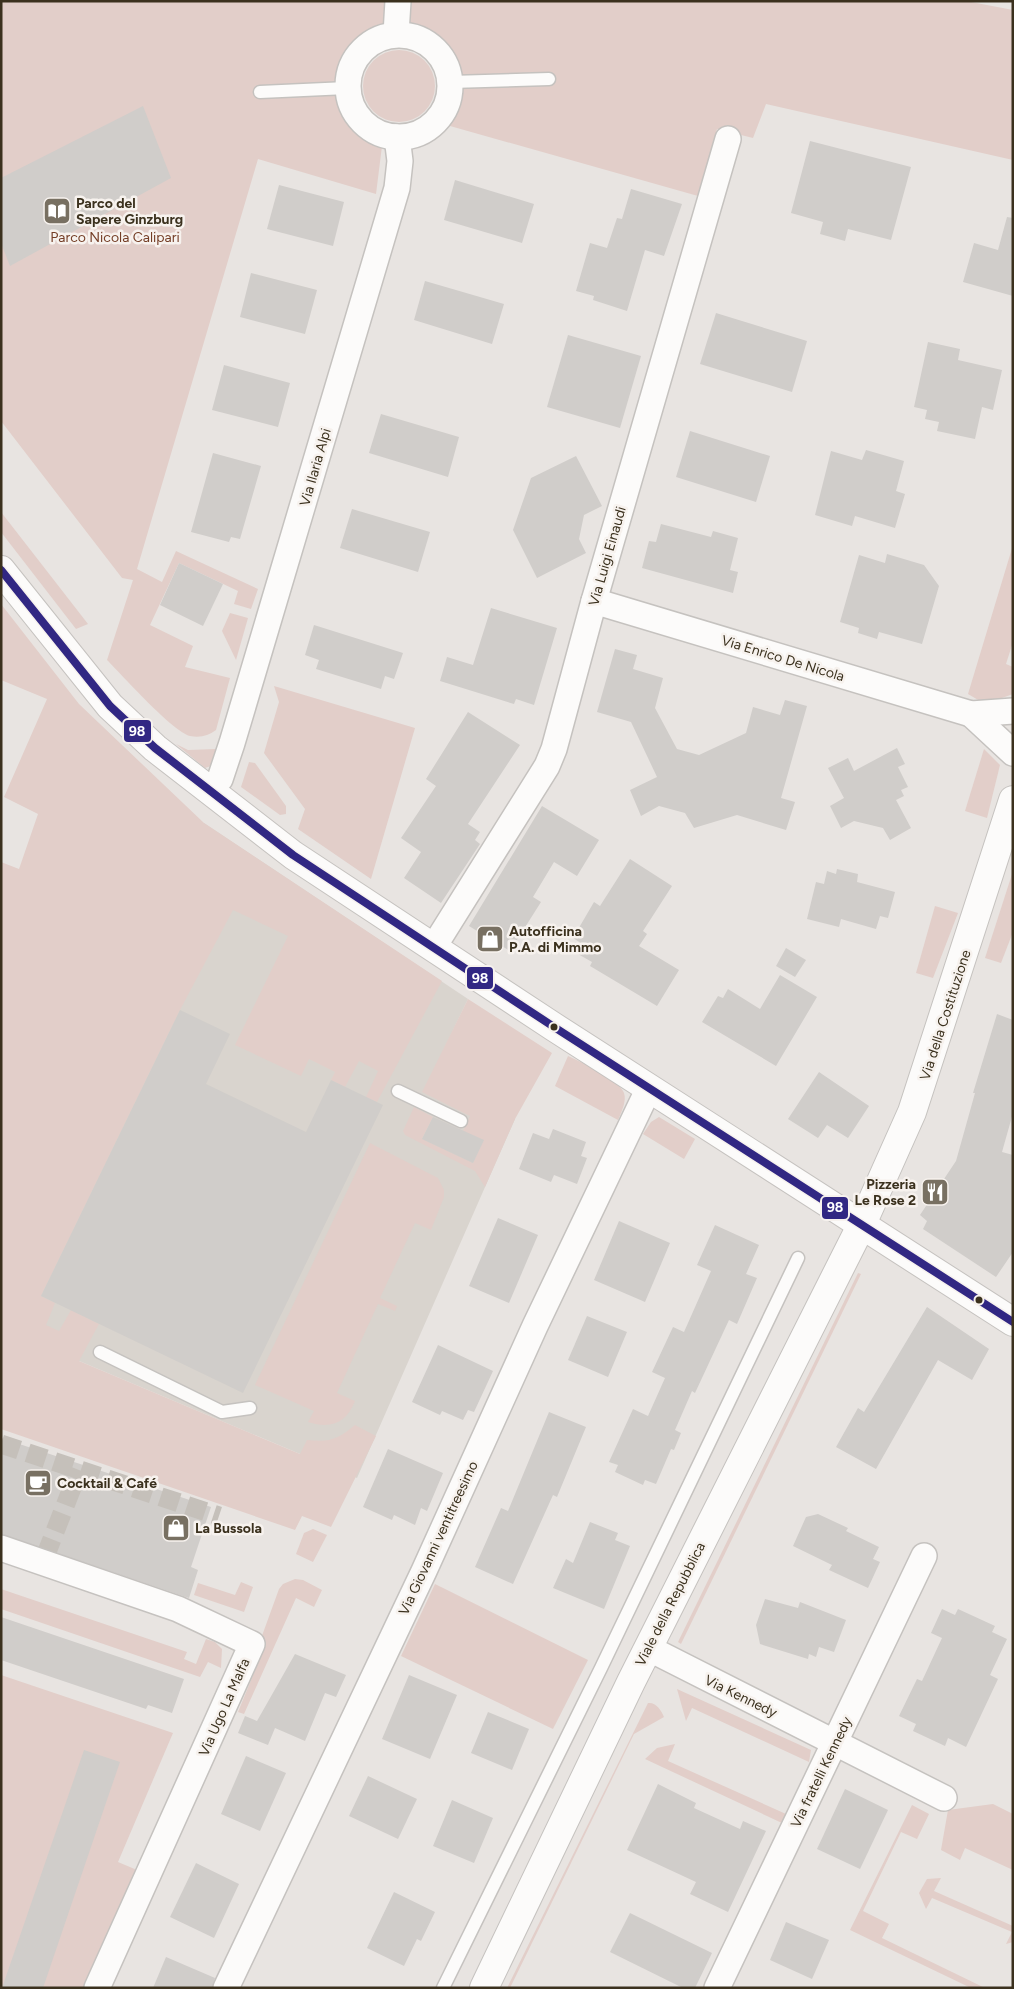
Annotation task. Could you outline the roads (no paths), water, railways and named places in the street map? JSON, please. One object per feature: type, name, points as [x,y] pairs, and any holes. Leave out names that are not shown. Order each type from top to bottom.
[{"type":"street","points":[[396,34],[398,1]]},
{"type":"street","points":[[396,34],[412,36],[427,42],[439,53],[447,67],[451,82],[450,96],[445,110],[436,122],[418,133],[397,137],[378,133],[362,122],[352,107],[347,88],[349,72],[356,58],[366,46],[380,38],[396,34]]},
{"type":"street","name":"Via Ilaria Alpi","points":[[209,790],[220,779],[232,743],[397,188],[400,161],[397,137]]},
{"type":"street","name":"Via Luigi Einaudi","points":[[433,948],[547,766],[554,748],[594,601],[728,139]]},
{"type":"street","points":[[1,570],[110,706],[156,748],[293,855],[433,948],[1013,1322]]},
{"type":"street","name":"Via Enrico De Nicola","points":[[594,601],[971,714],[1013,711]]},
{"type":"street","name":"Via Enrico De Nicola","points":[[971,714],[1013,753]]},
{"type":"street","name":"Via della Costituzione","points":[[862,1224],[912,1112],[1013,800]]},
{"type":"street","name":"Via Giovanni ventitreesimo","points":[[226,1988],[424,1571],[531,1335],[649,1088]]},
{"type":"street","name":"Viale della Repubblica","points":[[484,1988],[648,1648],[862,1224]]},
{"type":"street","name":"Via Ugo La Malfa","points":[[1,1548],[178,1608],[252,1644],[97,1988]]},
{"type":"street","name":"Via fratelli Kennedy","points":[[717,1988],[924,1556]]},
{"type":"street","name":"Via Kennedy","points":[[648,1648],[944,1798]]},
{"type":"lane","points":[[451,82],[549,79]]},
{"type":"lane","points":[[260,92],[347,88]]},
{"type":"lane","points":[[398,1091],[461,1121]]},
{"type":"lane","points":[[443,1988],[605,1661],[798,1258]]},
{"type":"lane","points":[[100,1352],[222,1412],[250,1408]]},
{"type":"tunnel","points":[[1,1444],[219,1516]]},
{"type":"tunnel","points":[[45,1557],[79,1470]]},
{"type":"place","name":"Parco del Sapere Ginzburg","points":[[57,211]]},
{"type":"place","name":"Autofficina P.A. di Mimmo","points":[[490,939]]},
{"type":"place","name":"Pizzeria Le Rose 2","points":[[935,1192]]},
{"type":"place","name":"Cocktail & Café","points":[[38,1483]]},
{"type":"place","name":"La Bussola","points":[[176,1528]]},
{"type":"park label","name":"Parco Nicola Calipari","points":[[115,237]]}]
